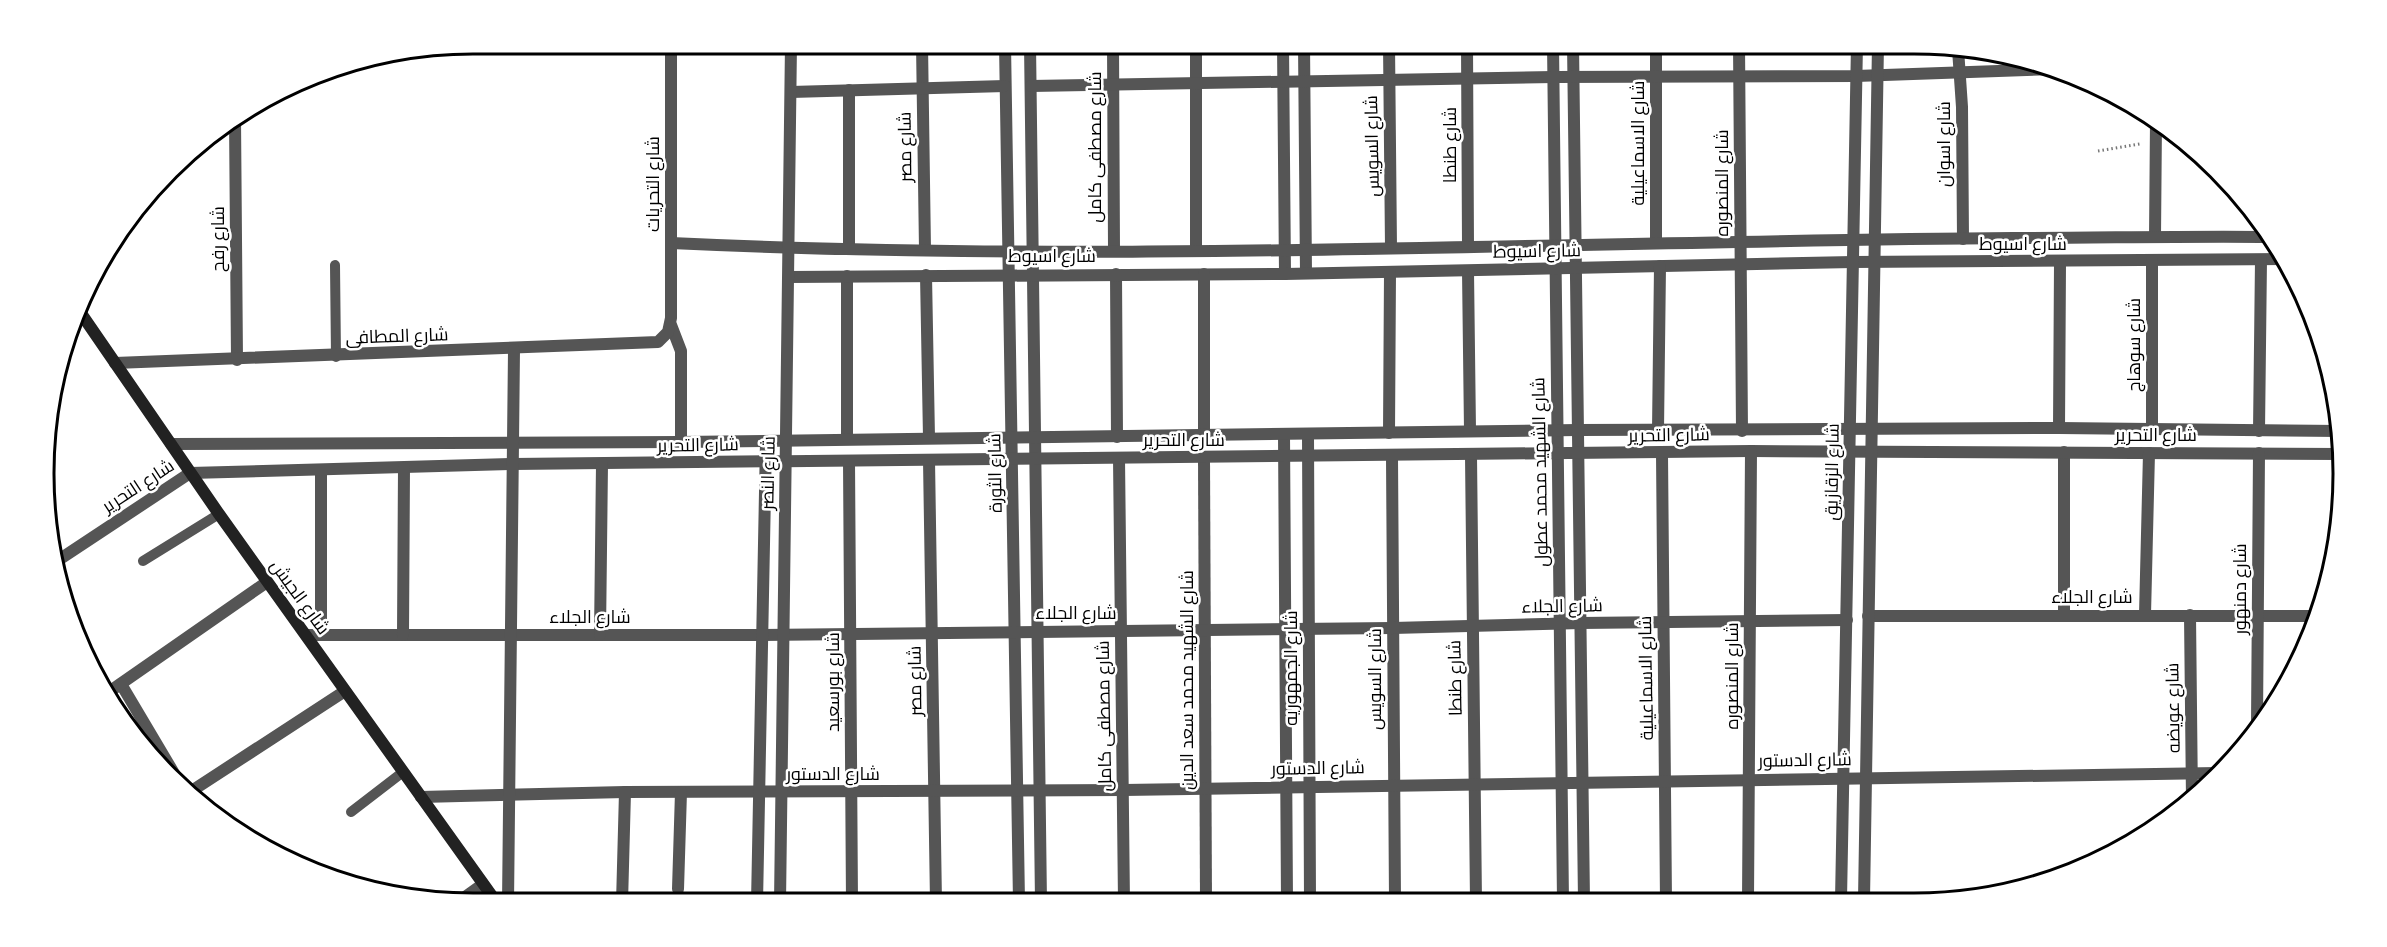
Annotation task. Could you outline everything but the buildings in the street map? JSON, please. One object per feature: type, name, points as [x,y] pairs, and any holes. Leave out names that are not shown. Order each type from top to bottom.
[{"type":"main road","name":"شارع الجيش","points":[[84,318],[190,473],[490,893]]},
{"type":"street","name":"شارع التحريات","points":[[671,54],[671,325],[681,351],[681,442]]},
{"type":"street","name":"شارع النصر","points":[[780,893],[791,54]]},
{"type":"street","name":"شارع مصر","points":[[922,54],[925,250]]},
{"type":"street","name":"شارع الثورة","points":[[1005,54],[1019,893]]},
{"type":"street","points":[[1030,54],[1041,893]]},
{"type":"street","name":"شارع مصطفى كامل","points":[[1113,54],[1114,250]]},
{"type":"street","points":[[1196,54],[1196,250]]},
{"type":"street","points":[[1283,54],[1285,274]]},
{"type":"street","points":[[1304,54],[1306,273]]},
{"type":"street","name":"شارع السويس","points":[[1389,54],[1391,248]]},
{"type":"street","name":"شارع طنطا","points":[[1467,54],[1468,246]]},
{"type":"street","name":"شارع الشهيد محمد عطول","points":[[1553,54],[1563,893]]},
{"type":"street","points":[[1573,54],[1584,893]]},
{"type":"street","name":"شارع الاسماعيلية","points":[[1656,54],[1656,243]]},
{"type":"street","name":"شارع المنصوره","points":[[1739,54],[1742,431]]},
{"type":"street","name":"شارع الزقازيق","points":[[1840,893],[1857,54]]},
{"type":"street","points":[[1864,893],[1868,777],[1868,616],[1878,54]]},
{"type":"street","name":"شارع اسوان","points":[[1958,57],[1962,107],[1962,238]]},
{"type":"street","points":[[1031,86],[1305,83],[1573,76],[1856,76],[2027,70]]},
{"type":"street","points":[[791,92],[1005,86]]},
{"type":"street","points":[[849,90],[849,249]]},
{"type":"street","name":"شارع رفح","points":[[236,128],[237,360]]},
{"type":"street","points":[[2155,237],[2156,132]]},
{"type":"street","name":"شارع اسيوط","points":[[671,243],[849,249],[1196,250],[2258,234]]},
{"type":"street","points":[[2259,431],[2266,246]]},
{"type":"street","name":"شارع اسيوط","points":[[789,277],[1285,274],[1853,262],[2060,263],[2274,260]]},
{"type":"street","name":"شارع سوهاج","points":[[2152,261],[2152,430]]},
{"type":"street","points":[[2059,428],[2060,263]]},
{"type":"street","points":[[1658,429],[1660,266]]},
{"type":"street","points":[[1468,271],[1470,431]]},
{"type":"street","points":[[1389,433],[1390,272]]},
{"type":"street","points":[[1116,274],[1117,437]]},
{"type":"street","points":[[1204,274],[1204,436]]},
{"type":"street","points":[[926,275],[929,438]]},
{"type":"street","points":[[847,276],[847,439]]},
{"type":"street","name":"شارع المطافى","points":[[115,363],[336,357],[651,344],[664,338],[671,325]]},
{"type":"street","points":[[508,893],[514,350]]},
{"type":"street","name":"شارع التحرير","points":[[171,444],[513,444],[1658,429],[1871,431],[2059,428],[2330,431]]},
{"type":"street","points":[[2280,431],[2281,453]]},
{"type":"street","name":"شارع الجمهوريه","points":[[1284,435],[1287,893]]},
{"type":"street","name":"شارع الجمهوريه","points":[[1308,435],[1310,893]]},
{"type":"street","name":"شارع النصر","points":[[757,893],[766,441]]},
{"type":"street","name":"شارع المنصوره","points":[[1748,893],[1751,451]]},
{"type":"street","name":"شارع التحرير","points":[[62,555],[190,473],[513,465],[1035,458],[1662,454],[1751,451],[2332,454]]},
{"type":"street","points":[[2064,452],[2064,615]]},
{"type":"street","points":[[2145,615],[2149,453]]},
{"type":"street","name":"شارع دمنهور","points":[[2257,714],[2259,453]]},
{"type":"street","name":"شارع الاسماعيلية","points":[[1662,454],[1666,893]]},
{"type":"street","name":"شارع طنطا","points":[[1471,456],[1476,893]]},
{"type":"street","name":"شارع السويس","points":[[1392,457],[1395,893]]},
{"type":"street","name":"شارع مصطفى كامل","points":[[1119,458],[1124,893]]},
{"type":"street","name":"شارع الشهيد محمد سعد الدين","points":[[1204,458],[1206,893]]},
{"type":"street","name":"شارع مصر","points":[[929,460],[936,893]]},
{"type":"street","name":"شارع بورسعيد","points":[[849,461],[852,893]]},
{"type":"street","points":[[600,635],[602,464]]},
{"type":"street","points":[[403,635],[404,468]]},
{"type":"street","points":[[321,470],[321,635]]},
{"type":"street","points":[[114,689],[267,582]]},
{"type":"street","name":"شارع عويضه","points":[[2190,615],[2192,787]]},
{"type":"street","name":"شارع الجلاء","points":[[1868,616],[2308,616]]},
{"type":"street","name":"شارع الجلاء","points":[[306,635],[782,635],[1847,620]]},
{"type":"street","points":[[121,684],[164,756]]},
{"type":"street","points":[[196,788],[345,691]]},
{"type":"street","name":"شارع الدستور","points":[[421,797],[625,792],[1018,792],[2207,772]]},
{"type":"street","points":[[622,893],[625,792]]},
{"type":"street","points":[[678,889],[681,792]]},
{"type":"street","points":[[471,893],[483,884]]},
{"type":"lane","points":[[335,265],[336,357]]},
{"type":"lane","points":[[143,561],[219,514]]},
{"type":"lane","points":[[351,812],[403,772]]},
{"type":"path","points":[[2098,151],[2129,144],[2156,144]]}]
